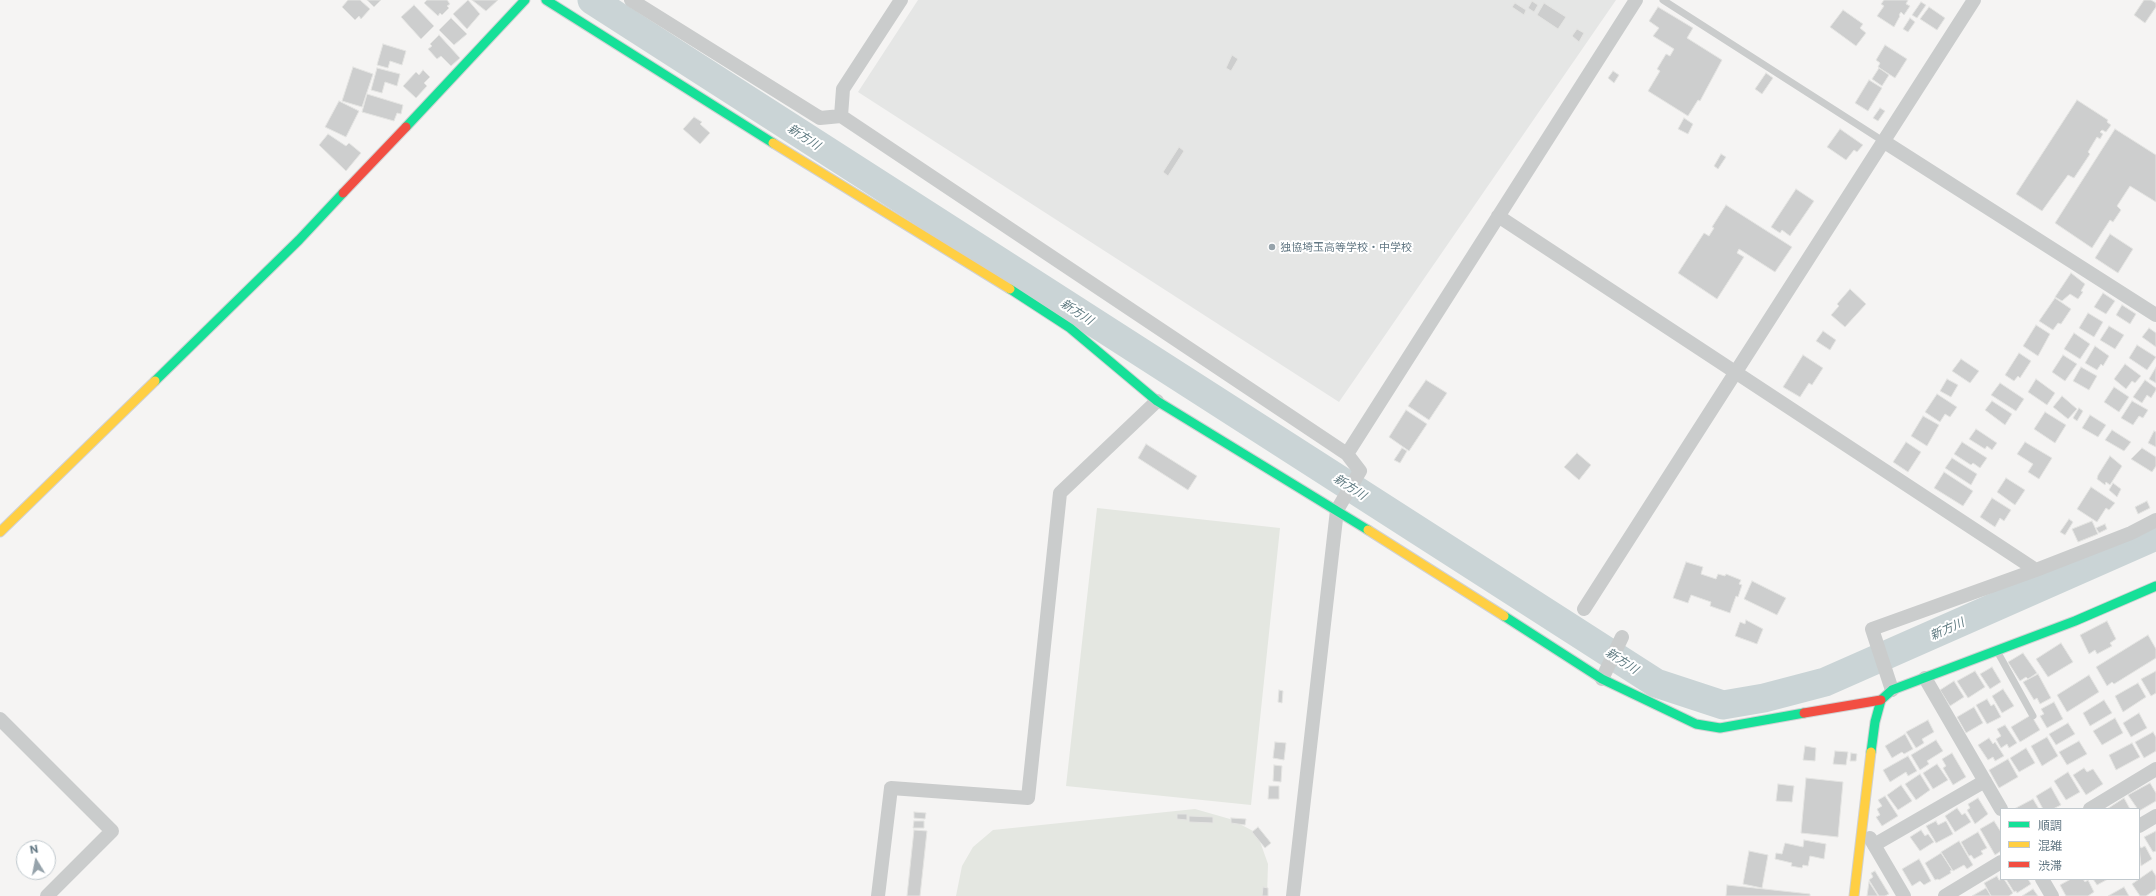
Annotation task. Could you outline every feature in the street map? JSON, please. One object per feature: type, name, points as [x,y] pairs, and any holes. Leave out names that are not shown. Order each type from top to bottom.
[{"type":"street","points":[[0,532],[299,240],[525,0]]},
{"type":"street","points":[[546,0],[1070,328],[1157,401],[1337,510],[1602,679],[1696,724],[1720,728],[1881,700],[1892,690],[2075,621],[2156,586]]},
{"type":"street","points":[[630,0],[820,118],[841,116],[1347,454],[1360,472],[1343,496],[1337,510],[1292,896]]},
{"type":"street","points":[[841,116],[843,89],[901,0]]},
{"type":"street","points":[[1347,454],[1636,0]]},
{"type":"street","points":[[1584,610],[1974,0]]},
{"type":"street","points":[[1883,141],[2156,315]]},
{"type":"street","points":[[1498,216],[1736,371],[2036,570]]},
{"type":"street","points":[[878,896],[891,788],[1028,798],[1060,493],[1157,401]]},
{"type":"street","points":[[1892,690],[1872,629],[2036,570],[2131,533],[2156,520]]},
{"type":"street","points":[[1602,679],[1622,637]]},
{"type":"street","points":[[1925,678],[2000,808]]},
{"type":"street","points":[[1854,896],[1875,722],[1881,700]]},
{"type":"street","points":[[0,718],[112,831],[47,896]]},
{"type":"street","points":[[2092,808],[2156,769]]},
{"type":"street","points":[[1874,845],[1985,781]]},
{"type":"street","points":[[2140,825],[2156,816]]},
{"type":"street","points":[[1862,826],[1904,896]]},
{"type":"street","points":[[1945,896],[2000,863]]},
{"type":"street","points":[[2046,880],[2052,896]]},
{"type":"lane","points":[[1663,0],[1883,141]]},
{"type":"lane","points":[[1997,651],[2033,716]]},
{"type":"shaded area","name":"独協埼玉高等学校・中学校","points":[[918,0],[1616,0],[1339,402],[858,92]]},
{"type":"shaded area","points":[[1097,508],[1280,528],[1251,805],[1066,786]]},
{"type":"shaded area","points":[[1195,809],[1230,819],[1257,833],[1268,864],[1267,896],[956,896],[962,866],[973,847],[993,830]]},
{"type":"building","points":[[348,0],[360,0],[370,9],[361,19],[359,16],[355,20],[342,7]]},
{"type":"building","points":[[367,0],[381,0],[374,7]]},
{"type":"building","points":[[427,0],[447,0],[450,4],[447,6],[449,8],[442,15],[440,13],[438,16],[424,3]]},
{"type":"building","points":[[468,0],[480,14],[467,29],[453,14]]},
{"type":"building","points":[[472,0],[498,0],[486,11]]},
{"type":"building","points":[[1884,0],[1908,0],[1906,4],[1910,6],[1904,15],[1901,12],[1894,27],[1877,16],[1884,6],[1881,4]]},
{"type":"building","points":[[2144,0],[2151,0],[2156,3],[2156,7],[2145,23],[2134,15]]},
{"type":"building","points":[[1532,1],[1538,5],[1534,12],[1528,8]]},
{"type":"building","points":[[1921,2],[1926,5],[1917,18],[1912,15]]},
{"type":"building","points":[[1515,3],[1526,10],[1524,15],[1512,7]]},
{"type":"building","points":[[1544,3],[1566,17],[1558,29],[1537,15]]},
{"type":"building","points":[[414,5],[434,26],[421,39],[401,17]]},
{"type":"building","points":[[1658,7],[1693,28],[1687,38],[1722,60],[1700,101],[1698,100],[1688,116],[1648,91],[1660,71],[1657,69],[1666,54],[1670,56],[1674,49],[1653,36],[1659,28],[1649,21]]},
{"type":"building","points":[[1929,7],[1945,18],[1937,30],[1920,19]]},
{"type":"building","points":[[1843,10],[1863,24],[1860,28],[1866,33],[1856,46],[1830,27]]},
{"type":"building","points":[[451,18],[467,34],[454,45],[439,30]]},
{"type":"building","points":[[1910,18],[1915,22],[1908,32],[1903,29]]},
{"type":"building","points":[[1577,29],[1584,33],[1579,42],[1572,36]]},
{"type":"building","points":[[439,35],[460,58],[451,66],[441,56],[437,59],[428,49],[432,46],[430,44]]},
{"type":"building","points":[[383,44],[406,51],[402,65],[390,61],[388,68],[377,65]]},
{"type":"building","points":[[1885,45],[1907,59],[1895,78],[1878,67],[1880,63],[1876,60]]},
{"type":"building","points":[[1232,55],[1238,59],[1231,71],[1226,68]]},
{"type":"building","points":[[353,67],[373,74],[362,107],[342,101]]},
{"type":"building","points":[[377,68],[400,74],[397,86],[385,82],[382,93],[371,90]]},
{"type":"building","points":[[1879,68],[1889,75],[1882,86],[1872,79]]},
{"type":"building","points":[[423,70],[430,77],[424,83],[427,86],[416,98],[403,86],[416,72],[419,75]]},
{"type":"building","points":[[1613,71],[1619,75],[1614,83],[1608,78]]},
{"type":"building","points":[[1766,73],[1773,78],[1762,94],[1755,89]]},
{"type":"building","points":[[1869,80],[1882,88],[1868,111],[1855,103]]},
{"type":"building","points":[[367,94],[403,105],[401,114],[397,113],[394,121],[362,112]]},
{"type":"building","points":[[2077,100],[2108,120],[2107,122],[2111,125],[2106,132],[2102,130],[2100,132],[2103,134],[2100,139],[2097,137],[2088,152],[2090,154],[2074,178],[2068,175],[2042,211],[2016,194]]},
{"type":"building","points":[[339,101],[359,111],[346,137],[325,127]]},
{"type":"building","points":[[1880,108],[1885,111],[1878,121],[1873,118]]},
{"type":"building","points":[[694,117],[702,122],[700,124],[710,133],[700,144],[683,129]]},
{"type":"building","points":[[1684,118],[1693,124],[1688,134],[1678,129]]},
{"type":"building","points":[[1840,129],[1863,145],[1857,152],[1854,150],[1846,160],[1827,147]]},
{"type":"building","points":[[2115,129],[2156,155],[2156,202],[2130,186],[2117,206],[2121,210],[2113,222],[2110,220],[2092,248],[2055,223]]},
{"type":"building","points":[[328,134],[346,146],[349,143],[361,153],[346,171],[319,145]]},
{"type":"building","points":[[1179,147],[1184,151],[1168,176],[1163,172]]},
{"type":"building","points":[[1721,154],[1726,157],[1718,169],[1714,166]]},
{"type":"building","points":[[1796,189],[1814,201],[1790,236],[1782,230],[1780,233],[1771,227]]},
{"type":"building","points":[[1726,205],[1792,247],[1775,272],[1739,249],[1737,253],[1744,257],[1717,299],[1678,273],[1704,233],[1709,236],[1714,228],[1712,227]]},
{"type":"building","points":[[2110,234],[2133,249],[2118,273],[2095,258]]},
{"type":"building","points":[[2071,273],[2085,284],[2081,291],[2083,292],[2078,299],[2070,294],[2062,301],[2055,297]]},
{"type":"building","points":[[1850,289],[1866,304],[1845,327],[1831,315],[1839,306],[1837,304]]},
{"type":"building","points":[[2103,293],[2115,301],[2106,314],[2094,307]]},
{"type":"building","points":[[2055,298],[2071,309],[2061,324],[2058,323],[2053,330],[2039,321]]},
{"type":"building","points":[[2122,305],[2136,314],[2130,324],[2116,315]]},
{"type":"building","points":[[2088,313],[2103,322],[2094,337],[2079,328]]},
{"type":"building","points":[[2036,325],[2050,334],[2038,356],[2023,346]]},
{"type":"building","points":[[2109,326],[2124,335],[2115,349],[2100,340]]},
{"type":"building","points":[[2149,328],[2156,333],[2156,347],[2142,337]]},
{"type":"building","points":[[1823,331],[1836,340],[1830,350],[1816,341]]},
{"type":"building","points":[[2074,333],[2090,344],[2080,359],[2064,349]]},
{"type":"building","points":[[2137,345],[2156,357],[2147,370],[2129,358]]},
{"type":"building","points":[[2095,346],[2109,356],[2103,366],[2101,364],[2097,370],[2085,363]]},
{"type":"building","points":[[2019,353],[2031,361],[2020,378],[2018,376],[2014,381],[2005,375]]},
{"type":"building","points":[[1803,355],[1823,368],[1812,385],[1809,383],[1800,397],[1783,387]]},
{"type":"building","points":[[2063,355],[2077,364],[2065,381],[2052,372]]},
{"type":"building","points":[[1961,359],[1979,371],[1970,383],[1952,371]]},
{"type":"building","points":[[2125,364],[2141,376],[2135,383],[2132,381],[2126,389],[2114,379]]},
{"type":"building","points":[[2081,367],[2097,376],[2089,390],[2073,381]]},
{"type":"building","points":[[2156,367],[2156,383],[2149,379]]},
{"type":"building","points":[[1947,379],[1958,385],[1951,397],[1940,391]]},
{"type":"building","points":[[2036,379],[2055,393],[2047,405],[2028,392]]},
{"type":"building","points":[[1426,380],[1447,393],[1429,420],[1408,406]]},
{"type":"building","points":[[2145,380],[2156,388],[2156,390],[2151,398],[2147,395],[2142,403],[2133,397]]},
{"type":"building","points":[[2000,383],[2024,399],[2016,411],[1991,395]]},
{"type":"building","points":[[2114,387],[2129,397],[2119,412],[2104,402]]},
{"type":"building","points":[[1937,394],[1957,407],[1950,417],[1945,414],[1940,422],[1925,412]]},
{"type":"building","points":[[2062,396],[2077,409],[2068,419],[2053,407]]},
{"type":"building","points":[[1992,401],[2012,414],[2005,425],[1985,410]]},
{"type":"building","points":[[2132,401],[2148,410],[2143,418],[2139,416],[2133,425],[2121,418]]},
{"type":"building","points":[[2079,408],[2083,411],[2077,421],[2073,418]]},
{"type":"building","points":[[1406,410],[1427,424],[1409,451],[1389,437]]},
{"type":"building","points":[[2045,412],[2066,425],[2055,443],[2034,429]]},
{"type":"building","points":[[2090,415],[2106,425],[2098,437],[2082,428]]},
{"type":"building","points":[[1923,416],[1939,425],[1927,446],[1911,436]]},
{"type":"building","points":[[1976,429],[1997,443],[1992,450],[1987,446],[1985,449],[1969,439]]},
{"type":"building","points":[[2112,430],[2131,442],[2124,451],[2105,440]]},
{"type":"building","points":[[2154,431],[2156,432],[2156,447],[2148,443]]},
{"type":"building","points":[[1906,442],[1921,452],[1908,472],[1893,462]]},
{"type":"building","points":[[1962,442],[1987,458],[1980,468],[1973,463],[1971,465],[1954,454]]},
{"type":"building","points":[[2025,442],[2052,458],[2039,479],[2028,472],[2033,464],[2017,454]]},
{"type":"building","points":[[1146,444],[1197,476],[1188,490],[1138,458]]},
{"type":"building","points":[[1402,448],[1407,451],[1400,463],[1394,460]]},
{"type":"building","points":[[2142,448],[2156,457],[2156,466],[2152,472],[2131,459]]},
{"type":"building","points":[[1577,453],[1591,465],[1579,480],[1564,467]]},
{"type":"building","points":[[2110,456],[2122,466],[2110,485],[2106,482],[2105,485],[2097,479]]},
{"type":"building","points":[[1952,458],[1977,474],[1971,485],[1945,468]]},
{"type":"building","points":[[1944,472],[1973,491],[1963,506],[1934,488]]},
{"type":"building","points":[[2006,478],[2025,490],[2015,505],[1997,492]]},
{"type":"building","points":[[2113,483],[2121,489],[2117,497],[2109,490]]},
{"type":"building","points":[[2091,487],[2115,503],[2109,510],[2106,508],[2097,522],[2077,509]]},
{"type":"building","points":[[1992,498],[2011,510],[2004,521],[2000,518],[1995,527],[1980,517]]},
{"type":"building","points":[[2147,501],[2150,508],[2138,514],[2135,507]]},
{"type":"building","points":[[2069,519],[2073,522],[2065,535],[2060,532]]},
{"type":"building","points":[[2092,521],[2098,534],[2078,542],[2072,529]]},
{"type":"building","points":[[2105,524],[2107,529],[2099,533],[2096,528]]},
{"type":"building","points":[[1686,562],[1703,567],[1701,574],[1716,579],[1718,574],[1725,576],[1726,574],[1741,580],[1739,584],[1742,585],[1738,597],[1736,596],[1730,613],[1710,606],[1711,602],[1691,595],[1688,603],[1673,598]]},
{"type":"building","points":[[1752,581],[1786,598],[1777,615],[1744,599]]},
{"type":"building","points":[[1746,620],[1763,629],[1757,644],[1735,636],[1740,622],[1745,624]]},
{"type":"building","points":[[2107,621],[2116,639],[2110,643],[2112,646],[2097,654],[2095,650],[2089,654],[2080,635]]},
{"type":"building","points":[[2148,635],[2156,649],[2156,658],[2114,684],[2112,682],[2107,686],[2096,667]]},
{"type":"building","points":[[2061,643],[2073,662],[2048,677],[2036,659]]},
{"type":"building","points":[[2023,653],[2037,673],[2028,679],[2026,677],[2020,681],[2008,662]]},
{"type":"building","points":[[1992,667],[2001,682],[1990,689],[1980,674]]},
{"type":"building","points":[[1975,671],[1985,687],[1968,698],[1957,681]]},
{"type":"building","points":[[2156,671],[2156,693],[2151,696],[2141,679]]},
{"type":"building","points":[[2038,674],[2051,698],[2040,704],[2037,698],[2034,700],[2023,682]]},
{"type":"building","points":[[2089,675],[2099,692],[2067,712],[2057,695]]},
{"type":"building","points":[[1954,681],[1964,697],[1950,706],[1940,690]]},
{"type":"building","points":[[2138,683],[2146,697],[2123,712],[2115,696]]},
{"type":"building","points":[[2003,689],[2014,706],[2002,713],[1992,696]]},
{"type":"building","points":[[1279,690],[1283,691],[1282,703],[1278,702]]},
{"type":"building","points":[[1987,699],[1991,706],[1994,704],[2001,717],[1987,724],[1976,705]]},
{"type":"building","points":[[2104,700],[2112,713],[2090,726],[2083,713]]},
{"type":"building","points":[[2054,702],[2063,719],[2047,728],[2040,716],[2044,714],[2041,709]]},
{"type":"building","points":[[1974,707],[1983,723],[1966,733],[1957,717]]},
{"type":"building","points":[[2139,713],[2147,728],[2131,737],[2123,723]]},
{"type":"building","points":[[2031,715],[2040,730],[2020,742],[2011,727]]},
{"type":"building","points":[[2115,718],[2123,733],[2102,745],[2093,731]]},
{"type":"building","points":[[1928,720],[1934,732],[1922,739],[1924,743],[1916,748],[1906,732]]},
{"type":"building","points":[[2068,723],[2075,734],[2056,745],[2049,734]]},
{"type":"building","points":[[2005,725],[2017,743],[2009,748],[2007,744],[2001,748],[1996,739],[2001,736],[1997,729]]},
{"type":"building","points":[[2153,732],[2156,737],[2156,751],[2144,758],[2135,742]]},
{"type":"building","points":[[1905,734],[1913,749],[1904,754],[1902,752],[1892,758],[1885,746]]},
{"type":"building","points":[[2047,737],[2058,756],[2042,766],[2031,746]]},
{"type":"building","points":[[1989,738],[1993,744],[1995,742],[2004,756],[1995,761],[1993,757],[1988,760],[1978,745]]},
{"type":"building","points":[[1936,740],[1943,751],[1927,761],[1929,764],[1920,770],[1911,755]]},
{"type":"building","points":[[2079,741],[2087,754],[2067,765],[2059,752]]},
{"type":"building","points":[[1275,742],[1286,743],[1284,760],[1273,758]]},
{"type":"building","points":[[2132,743],[2140,757],[2116,770],[2109,755]]},
{"type":"building","points":[[1805,746],[1816,748],[1815,761],[1803,760]]},
{"type":"building","points":[[2026,748],[2035,763],[2019,772],[2010,758]]},
{"type":"building","points":[[1835,751],[1848,752],[1846,765],[1833,764]]},
{"type":"building","points":[[1851,753],[1857,754],[1856,761],[1850,761]]},
{"type":"building","points":[[1952,753],[1966,777],[1953,785],[1943,768],[1946,766],[1942,759]]},
{"type":"building","points":[[1908,756],[1917,771],[1908,776],[1906,772],[1890,782],[1883,770]]},
{"type":"building","points":[[2008,759],[2018,777],[1999,788],[1989,770]]},
{"type":"building","points":[[1937,764],[1948,780],[1933,789],[1923,773]]},
{"type":"building","points":[[1274,765],[1282,766],[1281,782],[1273,781]]},
{"type":"building","points":[[2084,768],[2087,772],[2093,769],[2103,784],[2086,795],[2073,775]]},
{"type":"building","points":[[2068,772],[2080,792],[2066,800],[2054,781]]},
{"type":"building","points":[[1920,774],[1930,790],[1916,800],[1905,784]]},
{"type":"building","points":[[1806,778],[1843,782],[1838,837],[1801,833]]},
{"type":"building","points":[[2150,783],[2156,793],[2156,801],[2140,810],[2140,808],[2137,808],[2128,795]]},
{"type":"building","points":[[1778,784],[1794,786],[1792,802],[1776,801]]},
{"type":"building","points":[[1901,785],[1912,801],[1898,810],[1887,795]]},
{"type":"building","points":[[1269,786],[1279,786],[1279,799],[1268,799]]},
{"type":"building","points":[[2051,787],[2061,805],[2055,808],[2042,808],[2036,796]]},
{"type":"building","points":[[1885,796],[1898,816],[1882,826],[1876,817],[1880,815],[1877,809],[1882,806],[1878,800]]},
{"type":"building","points":[[1978,798],[1988,814],[1975,824],[1967,810],[1970,808],[1968,804]]},
{"type":"building","points":[[2124,798],[2129,808],[2109,808]]},
{"type":"building","points":[[2033,799],[2038,808],[2016,808]]},
{"type":"building","points":[[1957,808],[1962,815],[1965,813],[1971,822],[1955,832],[1945,816]]},
{"type":"building","points":[[914,812],[926,813],[925,819],[914,818]]},
{"type":"building","points":[[1177,814],[1187,814],[1187,820],[1177,819]]},
{"type":"building","points":[[1189,816],[1213,817],[1213,823],[1189,822]]},
{"type":"building","points":[[1231,818],[1246,819],[1245,825],[1231,823]]},
{"type":"building","points":[[914,821],[924,821],[924,828],[913,828]]},
{"type":"building","points":[[1936,821],[1938,825],[1946,821],[1953,834],[1936,843],[1926,826]]},
{"type":"building","points":[[1994,821],[2000,830],[2000,852],[1995,855],[1980,829]]},
{"type":"building","points":[[1258,827],[1271,843],[1265,848],[1252,832]]},
{"type":"building","points":[[914,830],[927,831],[920,896],[907,896]]},
{"type":"building","points":[[1921,830],[1925,836],[1928,834],[1934,842],[1920,851],[1910,837]]},
{"type":"building","points":[[2156,831],[2156,851],[2153,852],[2144,837]]},
{"type":"building","points":[[1978,832],[1987,848],[1981,851],[1983,854],[1974,859],[1971,855],[1969,856],[1961,842]]},
{"type":"building","points":[[1804,840],[1826,844],[1824,859],[1810,856],[1808,866],[1803,865],[1802,868],[1791,866],[1792,863],[1775,859],[1776,853],[1782,854],[1785,843],[1803,847]]},
{"type":"building","points":[[1959,841],[1973,865],[1967,869],[1964,865],[1953,871],[1941,852]]},
{"type":"building","points":[[2140,846],[2141,848],[2145,846],[2152,859],[2141,866]]},
{"type":"building","points":[[1749,851],[1768,855],[1762,888],[1743,884]]},
{"type":"building","points":[[1941,853],[1952,870],[1950,871],[1951,873],[1939,880],[1935,880],[1925,863]]},
{"type":"building","points":[[1919,859],[1931,881],[1924,885],[1920,881],[1912,886],[1902,869]]},
{"type":"building","points":[[2152,870],[2156,876],[2156,889],[2146,896],[2140,896],[2132,884],[2140,880],[2140,878]]},
{"type":"building","points":[[1875,871],[1889,894],[1885,896],[1879,896],[1869,880],[1873,877],[1871,873]]},
{"type":"building","points":[[1997,876],[1999,880],[2005,880],[2013,893],[2009,896],[1991,896],[1984,883]]},
{"type":"building","points":[[2007,880],[2029,880],[2031,884],[2017,893],[2016,891],[2014,892]]},
{"type":"building","points":[[2069,880],[2084,880],[2085,882],[2088,880],[2094,892],[2088,896],[2066,896],[2060,885]]},
{"type":"building","points":[[2094,880],[2106,880],[2097,885]]},
{"type":"building","points":[[1869,882],[1878,896],[1867,896]]},
{"type":"building","points":[[1727,885],[1810,894],[1810,896],[1726,896]]},
{"type":"building","points":[[1263,887],[1268,888],[1268,896],[1262,896]]},
{"type":"building","points":[[2124,887],[2129,896],[2108,896]]},
{"type":"building","points":[[1986,888],[1991,896],[1972,896]]},
{"type":"building","points":[[2033,889],[2038,896],[2022,896]]},
{"type":"waterway","name":"新方川","points":[[592,0],[1656,683],[1723,705],[1764,698],[1825,682],[2156,536]]},
{"type":"traffic: fast","points":[[406,127],[525,0]]},
{"type":"traffic: fast","points":[[546,0],[773,143]]},
{"type":"traffic: fast","points":[[155,381],[299,240],[343,193]]},
{"type":"traffic: fast","points":[[1010,289],[1070,328],[1157,401],[1368,530]]},
{"type":"traffic: fast","points":[[1871,752],[1875,722],[1881,700],[1892,690],[2075,621],[2156,586]]},
{"type":"traffic: fast","points":[[1504,616],[1602,679],[1696,724],[1720,728],[1804,713]]},
{"type":"traffic: slow","points":[[773,143],[1010,289]]},
{"type":"traffic: slow","points":[[0,532],[155,381]]},
{"type":"traffic: slow","points":[[1368,530],[1504,616]]},
{"type":"traffic: slow","points":[[1854,896],[1871,752]]},
{"type":"traffic: jam","points":[[343,193],[406,127]]},
{"type":"traffic: jam","points":[[1804,713],[1881,700]]},
{"type":"place","name":"独協埼玉高等学校・中学校","points":[[1272,247]]}]
